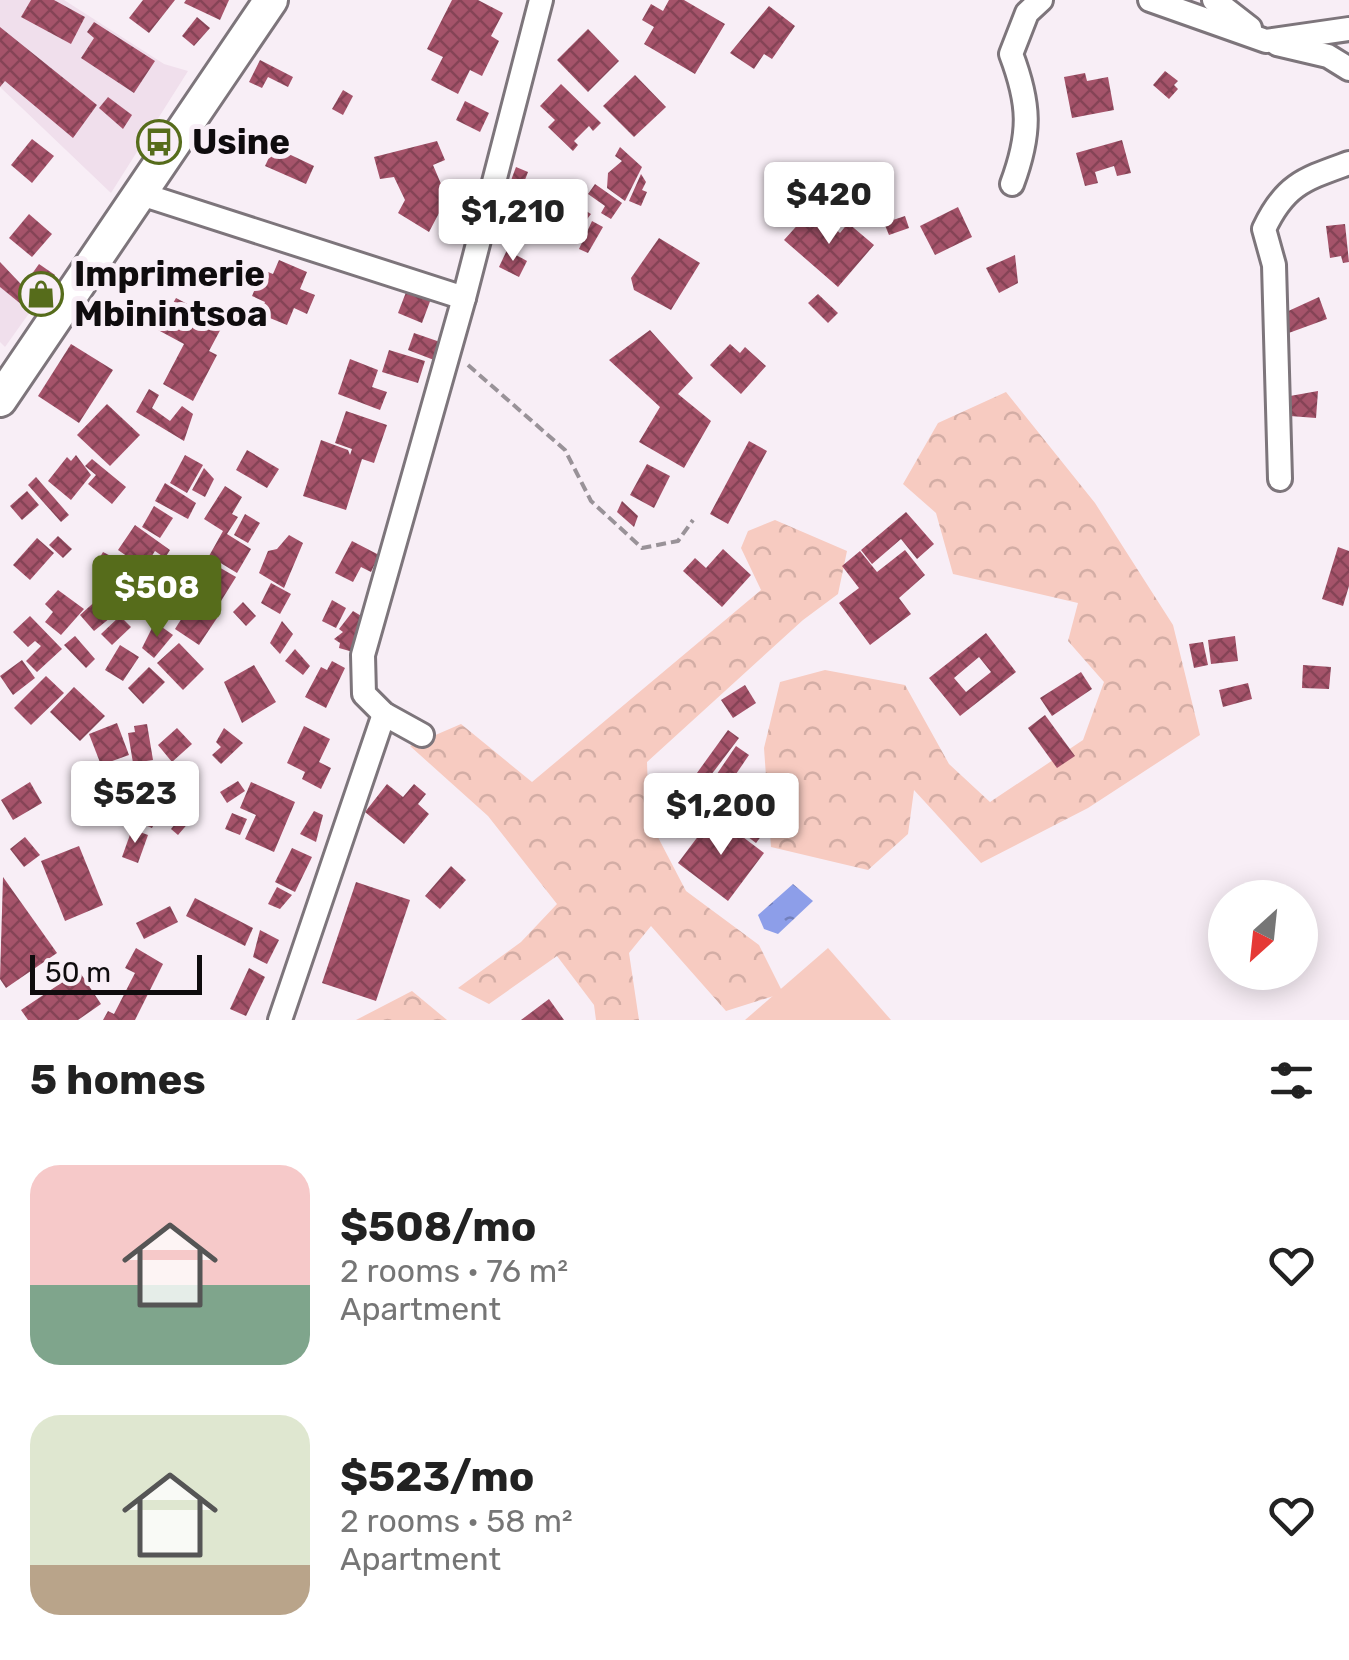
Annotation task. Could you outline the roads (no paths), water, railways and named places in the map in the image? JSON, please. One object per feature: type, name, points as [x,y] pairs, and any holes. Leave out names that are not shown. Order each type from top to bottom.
[{"type":"main road","points":[[0,400],[267,1]]},
{"type":"street","points":[[422,735],[384,714],[364,694],[363,655],[464,298],[541,0]]},
{"type":"street","points":[[1012,184],[1027,144],[1024,90],[1010,54],[1026,14],[1041,0]]},
{"type":"street","points":[[1150,0],[1266,41],[1328,56],[1349,68]]},
{"type":"street","points":[[1214,0],[1266,41],[1349,29]]},
{"type":"street","points":[[1280,478],[1274,265],[1264,228],[1278,200],[1308,178],[1349,163]]},
{"type":"street","points":[[138,192],[464,298]]},
{"type":"street","points":[[280,1020],[384,714]]},
{"type":"water","points":[[793,884],[813,901],[778,934],[764,929],[758,915]]},
{"type":"place","name":"Usine","points":[[159,142]]},
{"type":"place","name":"Imprimerie Mbinintsoa","points":[[41,294]]}]
